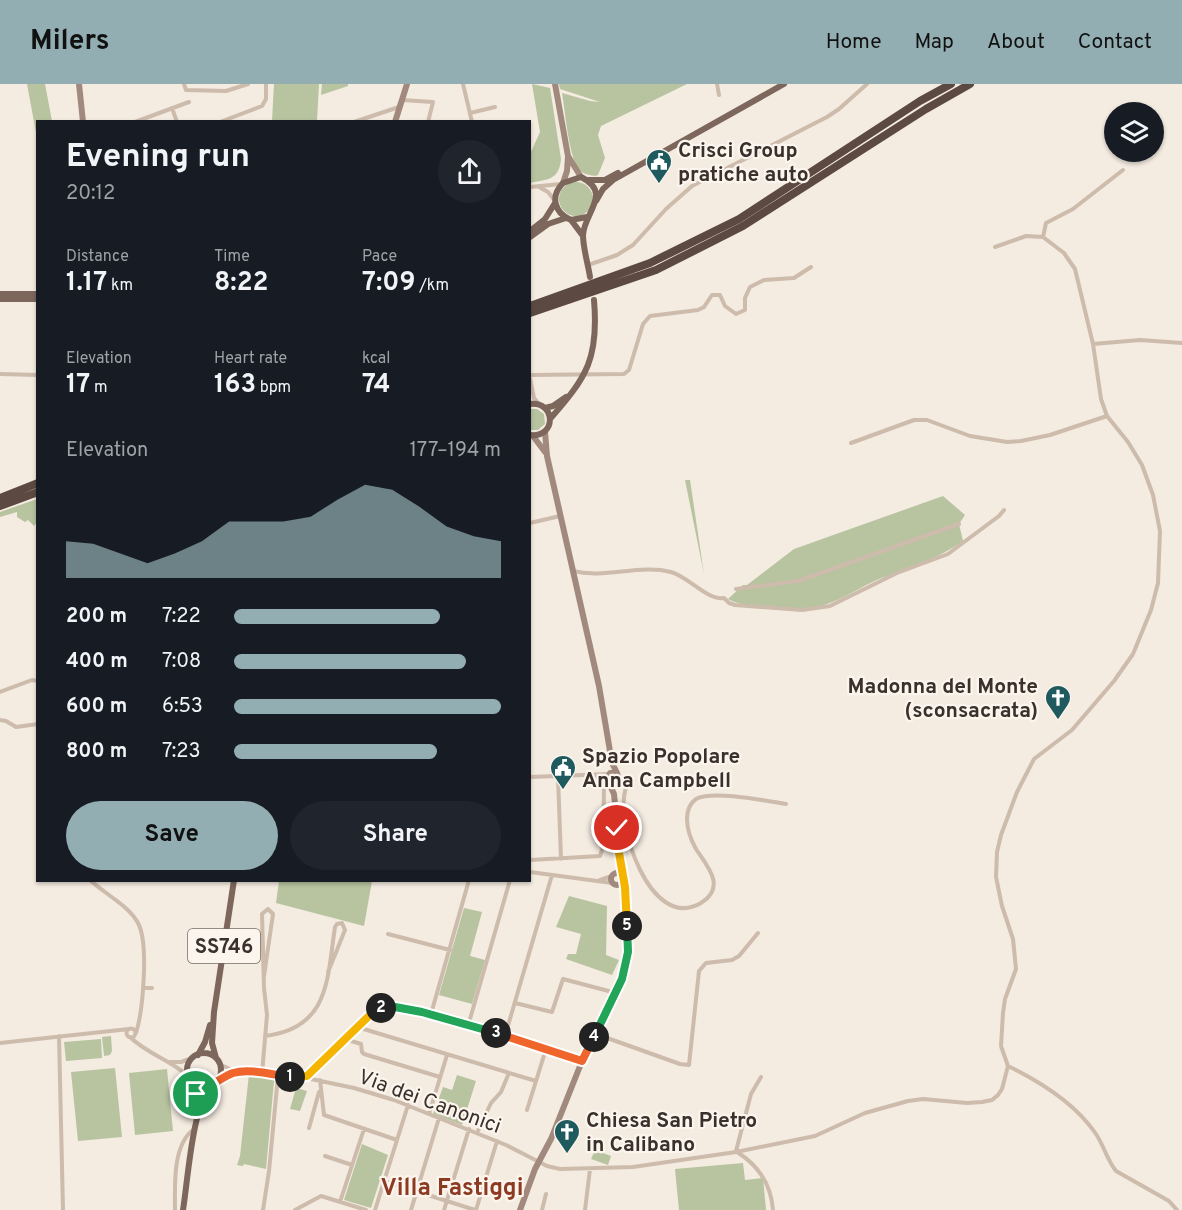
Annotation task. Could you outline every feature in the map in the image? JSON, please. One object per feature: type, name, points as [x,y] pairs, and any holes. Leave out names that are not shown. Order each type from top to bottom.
[{"type":"highway","points":[[531,306],[650,262],[739,219],[951,84]]},
{"type":"highway","points":[[531,313],[656,270],[743,226],[969,84]]},
{"type":"highway","points":[[0,498],[36,484]]},
{"type":"highway","points":[[0,506],[36,493]]},
{"type":"main road","points":[[531,230],[545,219],[555,201],[557,189],[562,184],[584,179],[605,180],[778,84]]},
{"type":"main road","points":[[531,236],[556,220],[587,217],[592,213],[603,189],[613,180],[784,84]]},
{"type":"main road","points":[[584,179],[594,190],[596,201]]},
{"type":"main road","points":[[555,201],[559,213],[569,219],[583,237]]},
{"type":"main road","points":[[587,217],[583,237],[590,277]]},
{"type":"main road","points":[[0,294],[36,294]]},
{"type":"main road","points":[[0,299],[36,299]]},
{"type":"main road","points":[[531,435],[544,432],[550,419],[586,373],[595,339],[594,300]]},
{"type":"main road","points":[[531,404],[553,406],[572,393]]},
{"type":"main road","points":[[542,406],[550,419]]},
{"type":"main road","name":"SS746","points":[[220,1065],[212,1043],[214,1012],[234,882]]},
{"type":"main road","name":"SS746","points":[[198,1114],[196,1094],[188,1067],[205,1042],[214,1012]]},
{"type":"main road","points":[[195,1057],[208,1053],[216,1058]]},
{"type":"main road","points":[[219,1079],[220,1065]]},
{"type":"main road","points":[[190,1079],[201,1087],[213,1085]]},
{"type":"main road","name":"SS746","points":[[183,1210],[198,1114],[204,1095],[219,1079]]},
{"type":"street","points":[[81,84],[84,120]]},
{"type":"street","points":[[184,84],[186,90],[226,91],[248,84]]},
{"type":"street","points":[[225,120],[262,106],[266,99],[266,84]]},
{"type":"street","points":[[396,120],[407,84]]},
{"type":"street","points":[[464,84],[472,120]]},
{"type":"street","points":[[531,187],[562,184],[567,171],[568,156],[555,84]]},
{"type":"street","points":[[717,84],[719,95]]},
{"type":"street","points":[[588,265],[617,255],[633,245],[666,209],[692,186],[827,117],[867,84]]},
{"type":"street","points":[[140,120],[189,102]]},
{"type":"street","points":[[359,120],[401,103],[433,102],[428,120]]},
{"type":"street","points":[[172,108],[176,120]]},
{"type":"street","points":[[470,113],[495,108]]},
{"type":"street","points":[[568,156],[584,179]]},
{"type":"street","points":[[1043,237],[1046,223],[1073,209],[1123,170]]},
{"type":"street","points":[[538,186],[548,192],[555,201]]},
{"type":"street","points":[[995,247],[1026,236],[1043,237],[1064,253],[1076,269],[1094,344],[1101,399],[1107,416],[1128,442],[1142,465],[1153,495],[1160,531],[1158,583],[1151,610],[1130,659],[1072,730],[1034,759],[1017,792],[1001,835],[997,852],[996,878],[1013,939],[1016,969],[1005,999],[1001,1046],[1008,1066],[1066,1101],[1096,1135],[1110,1164],[1116,1171],[1169,1201],[1177,1210]]},
{"type":"street","points":[[531,376],[627,372],[636,353],[644,324],[650,316],[698,310],[704,307],[712,296],[720,295],[725,306],[736,314],[745,310],[745,298],[750,287],[764,280],[794,278],[811,267]]},
{"type":"street","points":[[1094,344],[1140,340],[1182,343]]},
{"type":"street","points":[[0,374],[36,375]]},
{"type":"street","points":[[531,382],[534,398],[542,406]]},
{"type":"street","points":[[851,443],[914,420],[927,420],[970,436],[1007,442],[1050,435],[1107,416]]},
{"type":"street","points":[[520,1210],[582,1061],[622,979],[628,952],[626,893],[617,879],[621,864],[612,763],[599,686],[547,456],[544,432]]},
{"type":"street","points":[[531,435],[541,443],[547,456]]},
{"type":"street","points":[[573,571],[589,574],[662,571],[683,577],[712,597],[724,598],[735,605],[812,610],[844,600],[897,573],[948,554],[1004,510]]},
{"type":"street","points":[[531,523],[560,516]]},
{"type":"street","points":[[736,589],[798,581],[959,524]]},
{"type":"street","points":[[0,692],[32,680],[36,681]]},
{"type":"street","points":[[0,720],[16,727],[36,724]]},
{"type":"street","points":[[595,774],[603,782],[613,779]]},
{"type":"street","points":[[531,777],[595,774],[613,779],[625,786],[622,799],[633,855],[655,893],[664,902],[675,907],[694,906],[701,903],[711,893],[714,886],[710,870],[696,849],[689,831],[687,812],[693,802],[699,798],[714,796],[750,798],[786,804]]},
{"type":"street","points":[[558,777],[561,859]]},
{"type":"street","points":[[531,860],[598,857],[603,847],[613,779]]},
{"type":"street","points":[[531,873],[599,880],[617,879]]},
{"type":"street","points":[[505,1036],[552,875]]},
{"type":"street","points":[[92,882],[132,914],[138,923],[143,944],[143,988],[136,1034]]},
{"type":"street","points":[[431,1014],[468,882]]},
{"type":"street","points":[[468,1026],[509,882]]},
{"type":"street","points":[[262,1074],[267,1008],[264,988],[262,914],[268,909],[273,914],[264,976]]},
{"type":"street","points":[[265,1036],[292,1030],[309,1019],[323,997],[335,927],[342,923],[345,930],[328,972]]},
{"type":"street","points":[[596,1034],[680,1064],[689,1065],[699,972],[706,963],[732,960],[739,956],[758,933]]},
{"type":"street","points":[[388,934],[450,950]]},
{"type":"street","points":[[515,1003],[552,1012],[563,979],[616,993]]},
{"type":"street","points":[[143,988],[152,988]]},
{"type":"street","points":[[307,1076],[380,1008],[407,1009],[431,1014],[582,1061]]},
{"type":"street","points":[[0,1043],[130,1029],[139,1020]]},
{"type":"street","points":[[357,1027],[536,1082]]},
{"type":"street","points":[[130,1029],[136,1034],[143,1048]]},
{"type":"street","points":[[129,1036],[130,1029]]},
{"type":"street","points":[[116,1031],[129,1036],[190,1079]]},
{"type":"street","points":[[129,1036],[136,1034]]},
{"type":"street","points":[[59,1036],[63,1210]]},
{"type":"street","points":[[345,1039],[361,1044],[364,1054],[440,1077]]},
{"type":"street","points":[[527,1110],[546,1049]]},
{"type":"street","points":[[429,1114],[447,1055]]},
{"type":"street","points":[[167,1062],[181,1062],[195,1057]]},
{"type":"street","name":"Via dei Canonici","points":[[220,1065],[237,1072],[307,1076],[354,1088],[408,1105],[469,1129],[552,1168],[590,1169],[633,1167],[736,1152],[815,1136],[865,1113],[908,1101],[923,1099],[967,1103],[992,1100],[1002,1089],[1008,1066]]},
{"type":"street","name":"Via dei Canonici","points":[[219,1079],[237,1072]]},
{"type":"street","points":[[477,1133],[491,1103],[501,1092],[509,1073]]},
{"type":"street","points":[[262,1210],[269,1171],[278,1076]]},
{"type":"street","points":[[761,1077],[751,1094],[736,1152],[764,1177],[771,1192],[773,1210]]},
{"type":"street","points":[[320,1080],[324,1115],[397,1140]]},
{"type":"street","points":[[309,1128],[320,1089]]},
{"type":"street","points":[[375,1210],[408,1105]]},
{"type":"street","points":[[411,1210],[439,1118]]},
{"type":"street","points":[[175,1210],[176,1162],[188,1133],[196,1127]]},
{"type":"street","points":[[340,1202],[364,1129]]},
{"type":"street","points":[[444,1210],[469,1129]]},
{"type":"street","points":[[384,1181],[475,1210],[497,1142]]},
{"type":"street","points":[[325,1156],[352,1165]]},
{"type":"street","points":[[585,1210],[590,1169]]},
{"type":"street","points":[[542,1210],[546,1194]]},
{"type":"street","points":[[295,1210],[321,1196],[366,1210]]},
{"type":"green space","points":[[27,84],[45,84],[52,120],[36,120],[36,133]]},
{"type":"green space","points":[[274,84],[319,84],[317,120],[272,120]]},
{"type":"green space","points":[[322,84],[348,84],[348,86],[321,95]]},
{"type":"green space","points":[[532,84],[550,88],[561,159],[555,175],[531,183],[531,152],[540,132]]},
{"type":"green space","points":[[559,84],[687,84],[601,126],[598,135],[605,158],[598,175],[595,176],[582,172],[575,162],[562,93],[600,102],[560,89]]},
{"type":"green space","points":[[576,182],[588,187],[593,199],[588,211],[576,216],[564,211],[559,199],[564,187]]},
{"type":"green space","points":[[531,409],[537,409],[544,414],[545,424],[538,430],[531,430]]},
{"type":"green space","points":[[685,480],[690,480],[704,574]]},
{"type":"green space","points":[[943,496],[965,515],[959,524],[963,541],[933,558],[815,607],[789,609],[761,607],[736,603],[728,599],[743,585],[747,585],[794,549]]},
{"type":"green space","points":[[36,499],[34,526],[28,520],[25,522],[17,517],[17,512],[0,517],[0,512]]},
{"type":"green space","points":[[279,882],[372,882],[364,926],[276,903]]},
{"type":"green space","points":[[569,896],[607,906],[606,955],[619,960],[612,975],[566,959],[568,954],[576,954],[581,934],[556,927]]},
{"type":"green space","points":[[464,908],[482,912],[470,956],[485,960],[472,1004],[439,995]]},
{"type":"green space","points":[[111,1036],[112,1051],[110,1055],[104,1056],[102,1037]]},
{"type":"green space","points":[[101,1039],[102,1058],[66,1061],[64,1042]]},
{"type":"green space","points":[[115,1068],[122,1137],[78,1141],[71,1072]]},
{"type":"green space","points":[[167,1069],[173,1131],[135,1135],[129,1073]]},
{"type":"green space","points":[[249,1074],[271,1077],[274,1081],[266,1169],[244,1164],[243,1166],[237,1165]]},
{"type":"green space","points":[[457,1075],[476,1081],[462,1125],[433,1114],[443,1087],[452,1090]]},
{"type":"green space","points":[[296,1088],[307,1091],[300,1111],[290,1109]]},
{"type":"green space","points":[[362,1144],[388,1155],[371,1208],[344,1200]]},
{"type":"green space","points":[[595,1150],[611,1156],[608,1165],[591,1159]]},
{"type":"green space","points":[[743,1163],[745,1180],[763,1178],[766,1210],[679,1210],[675,1169]]},
{"type":"place","name":"Crisci Group pratiche auto","points":[[659,185]]},
{"type":"place","name":"Madonna del Monte (sconsacrata)","points":[[1058,721]]},
{"type":"place","name":"Spazio Popolare Anna Campbell","points":[[563,791]]},
{"type":"place","name":"Chiesa San Pietro in Calibano","points":[[567,1155]]},
{"type":"district","name":"Villa Fastiggi","points":[[452,1187]]},
{"type":"route","points":[[196,1094],[192,1081],[196,1085],[207,1087],[237,1072],[307,1076],[371,1014],[385,1007],[422,1012],[491,1031],[582,1061],[607,1014],[626,966],[628,952],[626,893],[617,828]]}]
